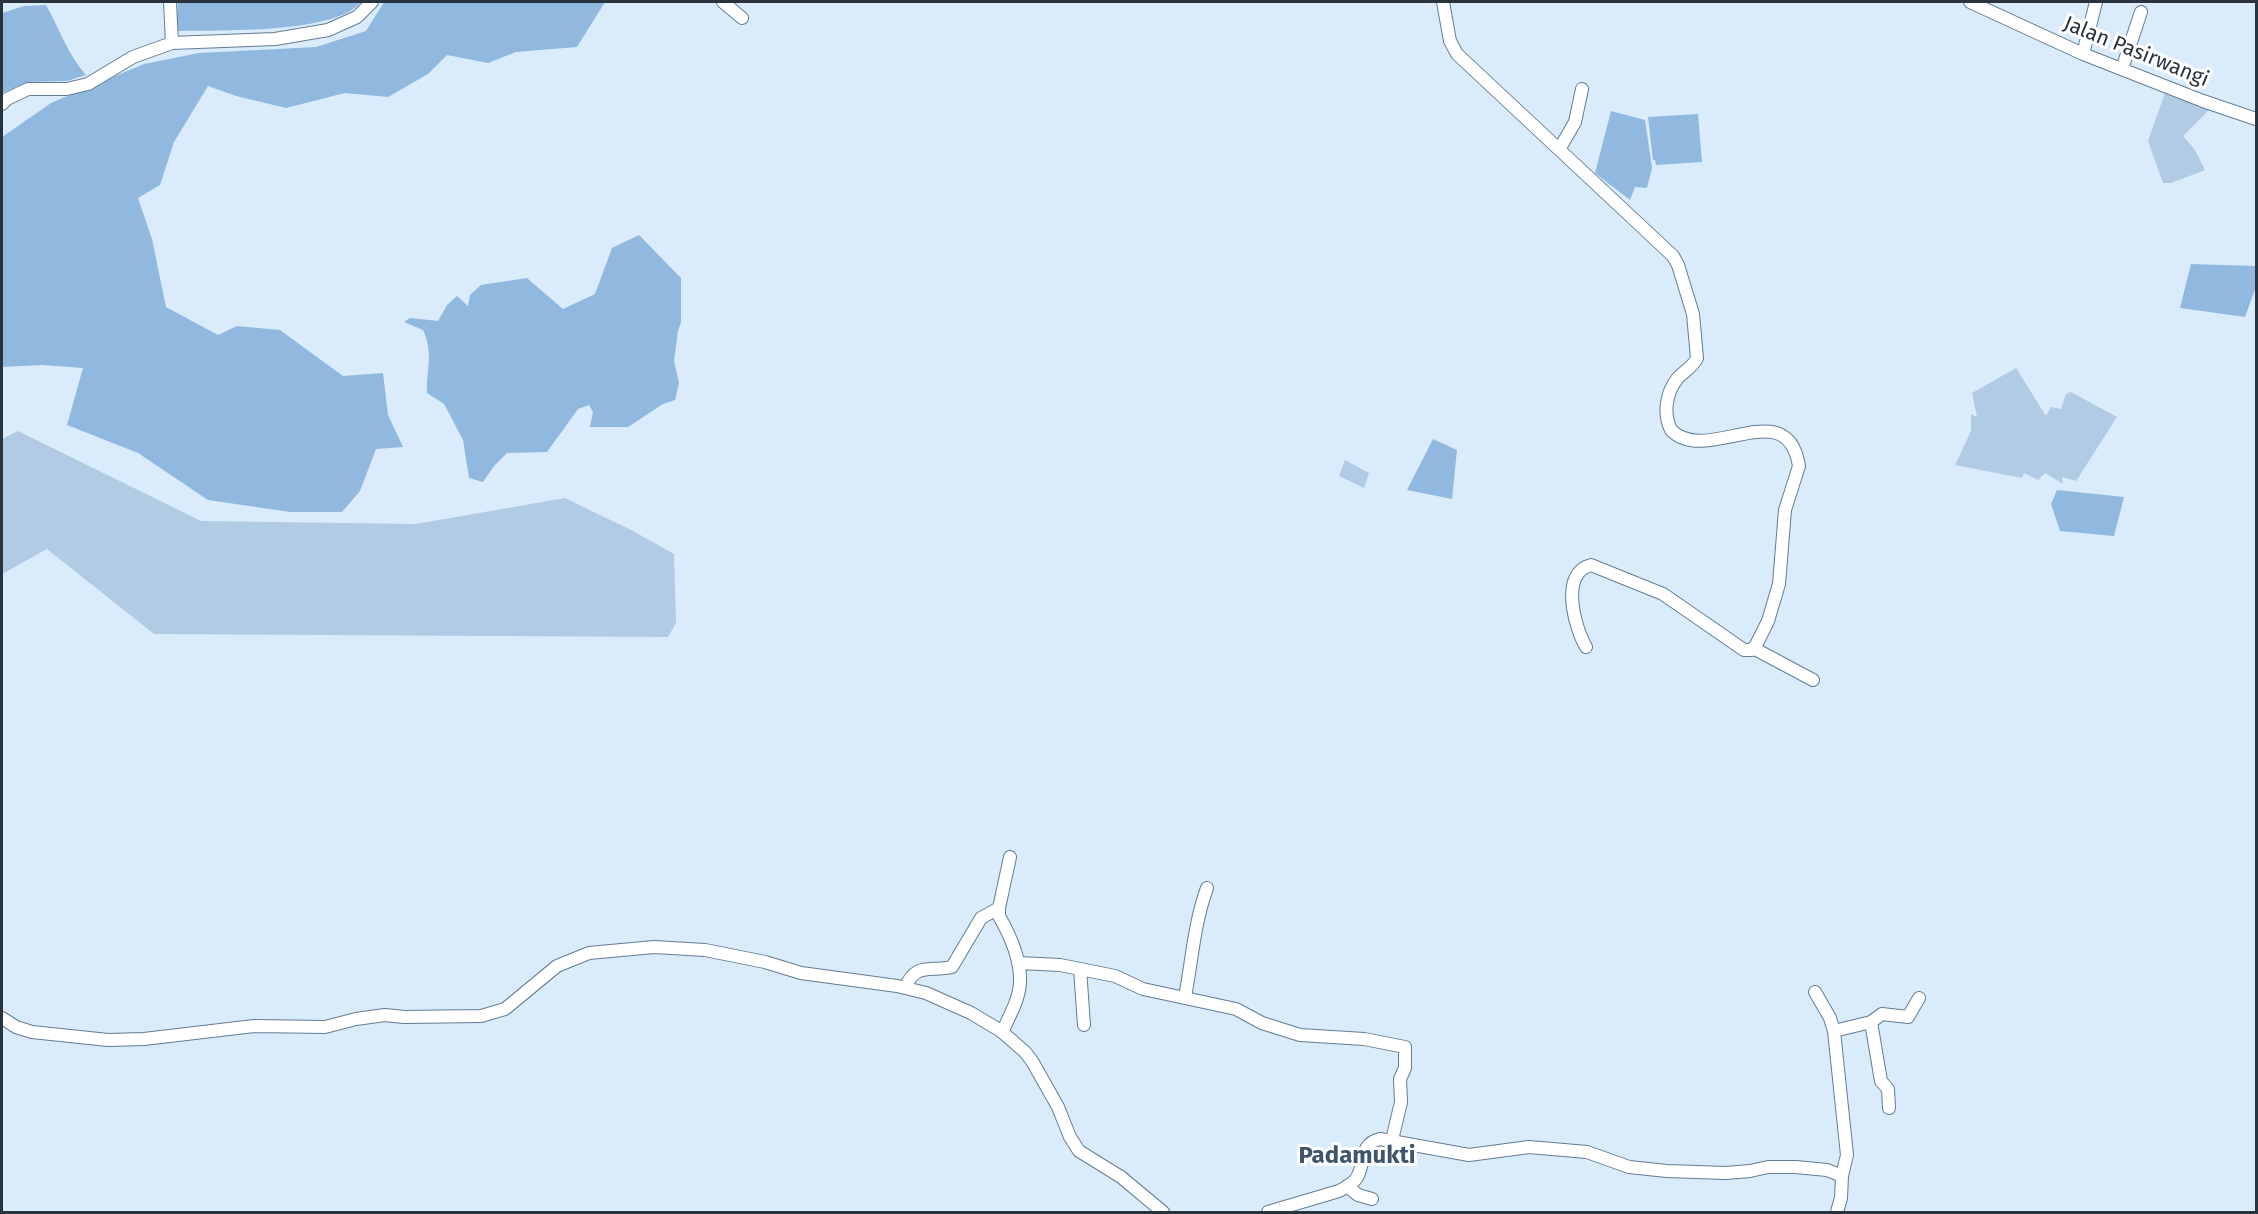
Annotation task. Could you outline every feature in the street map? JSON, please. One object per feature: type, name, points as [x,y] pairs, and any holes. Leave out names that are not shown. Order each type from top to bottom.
[{"type":"street","points":[[170,2],[172,43]]},
{"type":"street","points":[[2,104],[7,99],[28,89],[67,89],[88,84],[133,57],[172,43],[275,39],[328,30],[357,17],[372,2]]},
{"type":"street","points":[[723,2],[742,18]]},
{"type":"street","points":[[1443,2],[1453,50],[1671,254],[1678,265],[1693,314],[1697,358],[1694,364],[1677,379],[1668,393],[1667,412],[1671,430],[1684,439],[1705,441],[1764,431],[1781,435],[1795,450],[1799,466],[1785,510],[1779,584],[1768,621],[1754,648]]},
{"type":"street","name":"Jalan Pasirwangi","points":[[1970,2],[1999,8],[2083,54],[2256,119]]},
{"type":"street","points":[[2083,54],[2096,2]]},
{"type":"street","points":[[2122,69],[2141,12]]},
{"type":"street","points":[[1560,148],[1575,122],[1582,89]]},
{"type":"street","points":[[1586,647],[1575,624],[1574,581],[1582,570],[1591,565],[1663,594],[1740,648],[1747,650],[1754,648],[1813,681]]},
{"type":"street","points":[[1002,1032],[1020,985],[1019,963],[999,916],[1010,856]]},
{"type":"street","points":[[1185,997],[1194,936],[1207,888]]},
{"type":"street","points":[[905,988],[910,975],[923,968],[939,970],[952,967],[981,918],[999,908]]},
{"type":"street","points":[[2,1018],[16,1027],[32,1032],[117,1040],[254,1026],[325,1027],[385,1015],[404,1017],[481,1016],[505,1009],[557,966],[589,953],[654,947],[705,950],[765,962],[801,973],[905,988],[935,997],[971,1014],[1002,1032],[1025,1052],[1058,1107],[1070,1137],[1079,1151],[1121,1177],[1163,1212]]},
{"type":"street","points":[[1019,963],[1060,965],[1114,976],[1143,989],[1236,1009],[1262,1023],[1300,1035],[1364,1039],[1405,1047],[1405,1066],[1400,1079],[1401,1102],[1392,1140]]},
{"type":"street","points":[[1080,969],[1084,1025]]},
{"type":"street","points":[[1815,992],[1830,1018],[1834,1031],[1847,1155],[1837,1212]]},
{"type":"street","points":[[1834,1031],[1871,1022],[1882,1014],[1908,1017],[1919,998]]},
{"type":"street","points":[[1871,1022],[1881,1081],[1888,1089],[1889,1108]]},
{"type":"street","points":[[1268,1212],[1340,1191],[1355,1180],[1363,1155],[1370,1143],[1380,1139],[1469,1155],[1529,1147],[1587,1152],[1629,1167],[1667,1172],[1726,1173],[1778,1166],[1827,1170],[1842,1176]]},
{"type":"street","points":[[1347,1186],[1358,1195],[1372,1199]]},
{"type":"shaded area","points":[[178,2],[361,2],[348,12],[327,20],[303,25],[246,30],[176,31]]},
{"type":"shaded area","points":[[384,2],[605,2],[577,47],[516,52],[488,63],[447,55],[428,74],[388,97],[345,93],[286,108],[236,96],[208,86],[174,142],[160,185],[138,198],[152,239],[166,307],[218,335],[237,326],[280,330],[343,376],[383,373],[388,415],[403,447],[376,449],[360,491],[342,512],[290,512],[208,500],[138,453],[67,425],[83,368],[42,365],[2,367],[2,137],[51,103],[144,64],[199,53],[316,47],[366,31]]},
{"type":"shaded area","points":[[46,5],[69,50],[86,75],[67,81],[28,82],[2,93],[2,13],[24,6]]},
{"type":"shaded area","points":[[2165,93],[2209,110],[2183,136],[2195,150],[2205,170],[2171,183],[2163,183],[2148,141]]},
{"type":"shaded area","points":[[1611,111],[1645,120],[1652,168],[1647,188],[1635,187],[1630,200],[1595,173]]},
{"type":"shaded area","points":[[1698,114],[1702,162],[1656,165],[1653,160],[1648,117]]},
{"type":"shaded area","points":[[639,235],[681,278],[681,322],[674,361],[679,383],[675,400],[663,404],[628,427],[590,427],[593,412],[589,405],[578,409],[547,452],[507,453],[483,482],[469,478],[463,440],[444,404],[427,393],[429,354],[423,330],[404,322],[410,318],[438,321],[447,305],[457,296],[468,306],[470,295],[481,285],[527,278],[563,309],[595,294],[612,248]]},
{"type":"shaded area","points":[[2191,264],[2256,266],[2256,287],[2245,317],[2180,308]]},
{"type":"shaded area","points":[[2016,368],[2046,416],[2051,407],[2061,409],[2066,394],[2071,392],[2117,417],[2076,481],[2062,477],[2063,484],[2045,473],[2038,480],[2024,473],[2022,478],[1955,465],[1971,431],[1971,414],[1977,417],[1972,393]]},
{"type":"shaded area","points":[[18,431],[201,521],[416,524],[565,498],[674,554],[676,623],[668,637],[154,634],[47,549],[2,574],[2,439]]},
{"type":"shaded area","points":[[1433,439],[1457,450],[1452,499],[1407,490]]},
{"type":"shaded area","points":[[1345,460],[1369,473],[1364,488],[1339,476]]},
{"type":"shaded area","points":[[2057,490],[2124,497],[2114,536],[2060,531],[2051,504]]},
{"type":"district","name":"Padamukti","points":[[1357,1156]]}]
